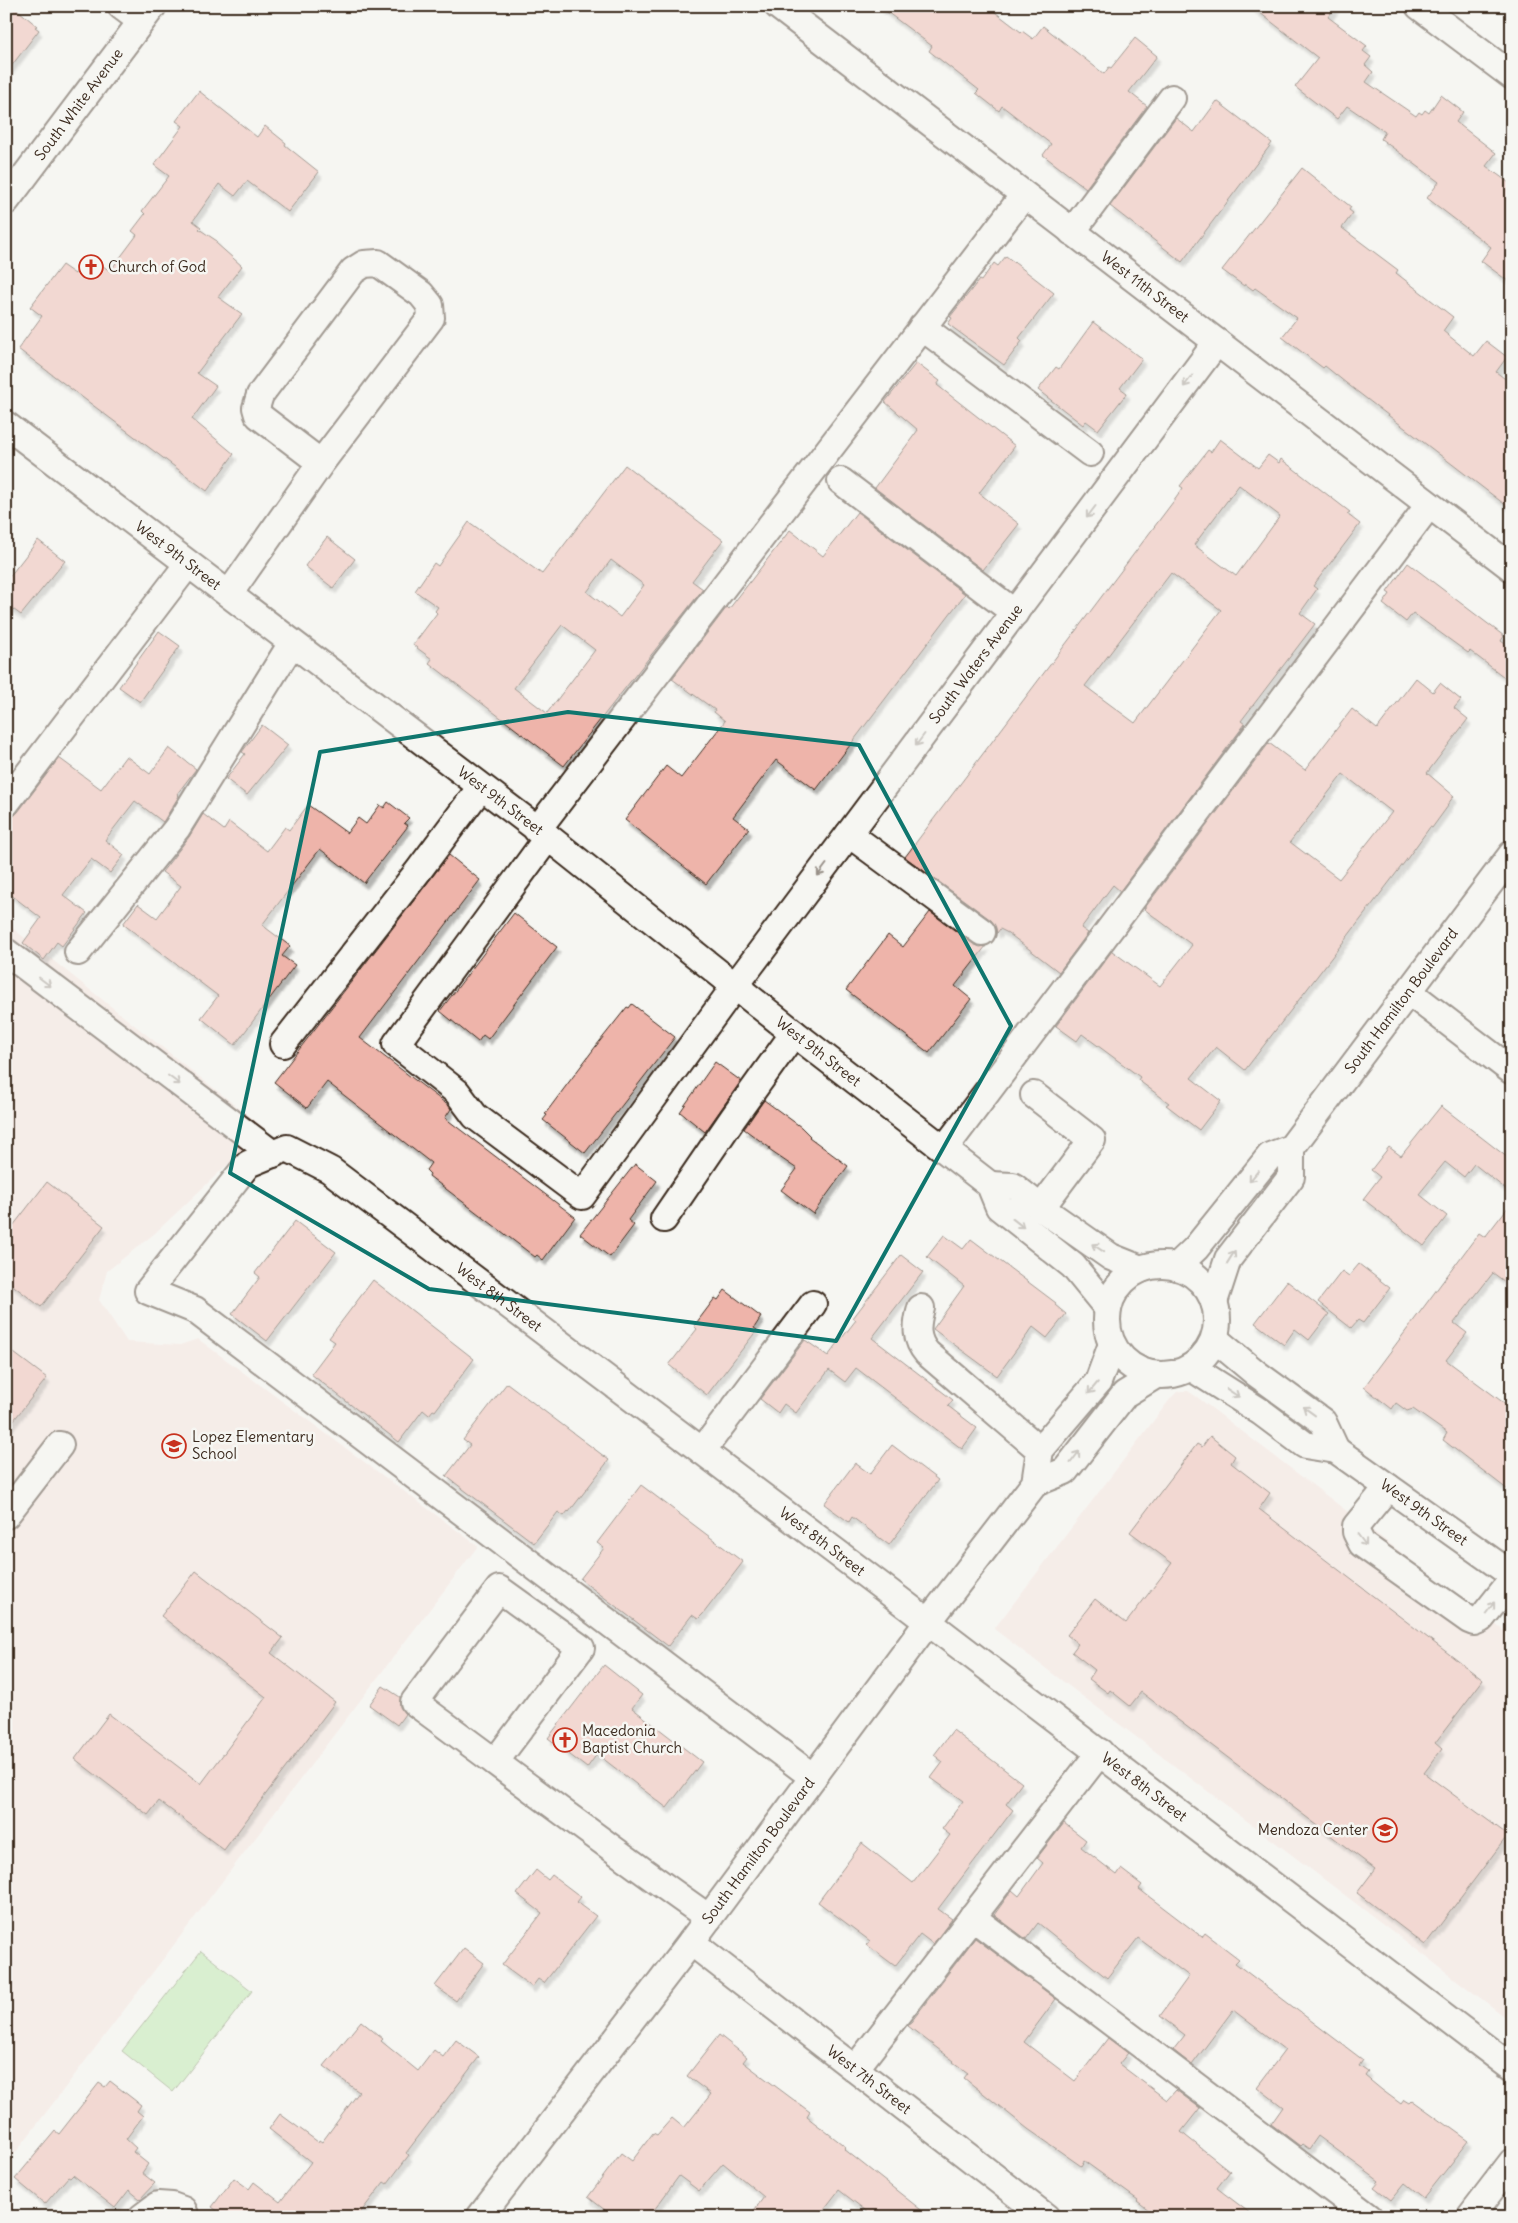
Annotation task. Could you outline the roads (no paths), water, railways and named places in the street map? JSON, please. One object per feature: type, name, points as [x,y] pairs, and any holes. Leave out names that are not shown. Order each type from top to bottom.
[{"type":"street","name":"West 11th Street","points":[[778,6],[1512,568]]},
{"type":"street","points":[[1419,6],[1512,76]]},
{"type":"street","name":"South White Avenue","points":[[10,189],[138,11]]},
{"type":"street","points":[[1072,232],[1172,98]]},
{"type":"street","points":[[542,833],[1024,194]]},
{"type":"street","points":[[229,594],[321,463],[432,318],[430,305],[421,294],[378,263],[364,264],[353,271],[260,395],[256,408],[258,416],[321,463]]},
{"type":"street","points":[[922,327],[1090,453]]},
{"type":"street","name":"South Waters Avenue","points":[[542,833],[396,1044],[457,1092],[475,1116],[582,1196],[735,986],[1217,342]]},
{"type":"street","name":"West 9th Street","points":[[6,425],[542,833],[794,1033],[945,1148],[990,1185],[999,1208],[1073,1266],[1108,1309]]},
{"type":"street","points":[[841,481],[1015,613]]},
{"type":"street","points":[[945,1148],[1429,505]]},
{"type":"street","points":[[6,803],[188,564]]},
{"type":"street","points":[[78,952],[177,828],[292,643]]},
{"type":"street","points":[[283,1044],[419,870],[481,787]]},
{"type":"street","points":[[849,834],[982,932]]},
{"type":"street","name":"South Hamilton Boulevard","points":[[1176,1267],[1196,1248],[1270,1156],[1291,1148],[1512,854]]},
{"type":"street","points":[[6,952],[273,1154]]},
{"type":"street","points":[[1409,992],[1512,1071]]},
{"type":"street","points":[[664,1219],[732,1118],[794,1033]]},
{"type":"street","points":[[1034,1094],[1092,1140],[1040,1208]]},
{"type":"street","name":"West 8th Street","points":[[813,1777],[195,1310],[148,1291],[248,1164],[287,1148],[330,1170],[1100,1752],[1512,2068]]},
{"type":"street","points":[[1214,1302],[1228,1259],[1291,1176],[1291,1148]]},
{"type":"street","points":[[990,1185],[1013,1186],[1040,1208],[1112,1257],[1141,1269]]},
{"type":"street","points":[[1158,1265],[1176,1267],[1193,1274],[1206,1287],[1214,1302],[1218,1320],[1215,1339],[1206,1355],[1192,1368],[1174,1374],[1156,1375],[1138,1370],[1123,1359],[1112,1344],[1107,1327],[1108,1309],[1114,1292],[1126,1279],[1141,1269],[1158,1265]]},
{"type":"street","points":[[702,1451],[814,1304]]},
{"type":"street","points":[[921,1308],[918,1320],[918,1340],[927,1353],[1040,1450],[1098,1382],[1112,1344]]},
{"type":"street","name":"West 9th Street","points":[[1215,1339],[1257,1374],[1323,1422],[1336,1450]]},
{"type":"street","name":"West 9th Street","points":[[1192,1368],[1261,1412],[1304,1446],[1336,1450],[1512,1575]]},
{"type":"street","name":"South Hamilton Boulevard","points":[[1035,1483],[1065,1470],[1125,1394],[1156,1375]]},
{"type":"street","points":[[6,1515],[60,1445]]},
{"type":"street","name":"South Hamilton Boulevard","points":[[480,2217],[691,1942],[928,1622],[1035,1483],[1040,1450]]},
{"type":"street","points":[[1388,1487],[1356,1526],[1356,1532],[1362,1544],[1474,1622],[1481,1620],[1512,1580]]},
{"type":"street","points":[[495,1762],[581,1648],[499,1589],[414,1702],[495,1762],[709,1918]]},
{"type":"street","points":[[855,2069],[1100,1752]]},
{"type":"street","points":[[972,1917],[1369,2217]]},
{"type":"street","name":"West 7th Street","points":[[691,1942],[1046,2217]]},
{"type":"street","points":[[1470,2217],[1512,2162]]},
{"type":"street","points":[[142,2217],[158,2205],[183,2210],[186,2217]]},
{"type":"place","name":"Church of God","points":[[91,267]]},
{"type":"place","name":"Lopez Elementary School","points":[[174,1446]]},
{"type":"place","name":"Macedonia Baptist Church","points":[[565,1740]]},
{"type":"place","name":"Mendoza Center","points":[[1385,1830]]}]
